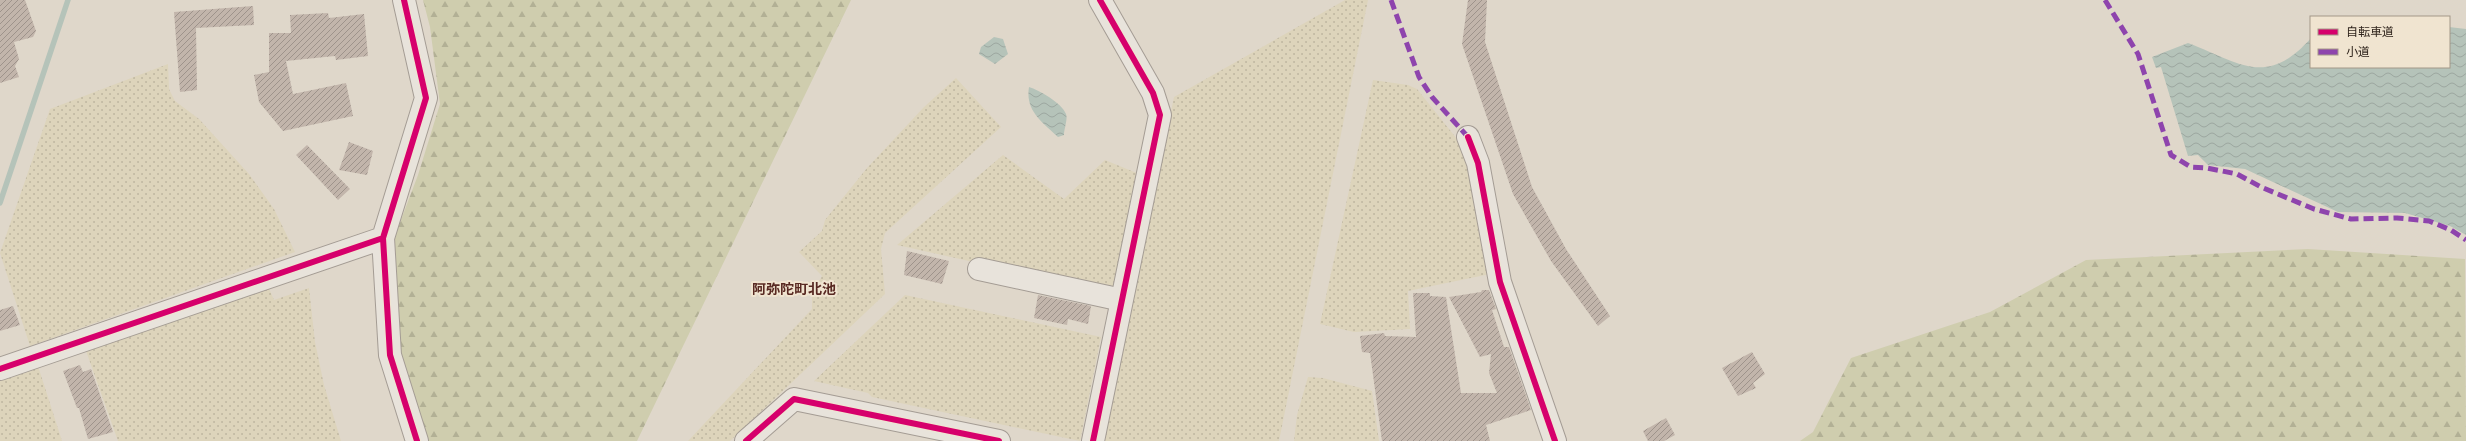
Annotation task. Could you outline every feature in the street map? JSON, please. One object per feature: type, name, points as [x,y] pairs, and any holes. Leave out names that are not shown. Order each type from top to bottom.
[{"type":"street","points":[[404,0],[426,98],[383,238],[390,355],[417,441]]},
{"type":"street","points":[[1093,441],[1160,115],[1153,93],[1100,0]]},
{"type":"street","points":[[1468,138],[1478,163],[1500,282],[1555,441]]},
{"type":"street","points":[[0,369],[383,238]]},
{"type":"street","points":[[979,269],[1122,300]]},
{"type":"street","points":[[746,441],[794,399],[999,441]]},
{"type":"shaded area","points":[[1345,0],[1368,0],[1279,441],[1104,441],[1174,97]]},
{"type":"shaded area","points":[[168,64],[169,89],[175,101],[199,119],[249,174],[274,209],[295,252],[30,346],[0,253],[50,109]]},
{"type":"shaded area","points":[[956,78],[1001,127],[885,233],[881,249],[885,294],[730,441],[688,441],[812,309],[812,293],[822,276],[799,252],[822,231],[825,220],[867,168],[924,107]]},
{"type":"shaded area","points":[[1373,80],[1408,85],[1417,89],[1465,149],[1490,274],[1408,291],[1410,329],[1354,332],[1320,324]]},
{"type":"shaded area","points":[[1003,155],[1064,199],[1105,160],[1139,174],[1113,293],[897,245]]},
{"type":"shaded area","points":[[267,284],[274,300],[309,288],[315,342],[324,385],[341,441],[118,441],[85,348]]},
{"type":"shaded area","points":[[905,295],[1101,337],[1080,441],[872,397],[868,393],[814,381]]},
{"type":"shaded area","points":[[38,366],[62,441],[0,441],[0,379]]},
{"type":"shaded area","points":[[1308,377],[1323,378],[1372,391],[1379,441],[1294,441],[1297,415]]},
{"type":"green space","points":[[423,0],[851,0],[637,441],[428,441],[400,359],[393,241],[418,175],[440,104],[430,27]]},
{"type":"green space","points":[[2308,249],[2465,259],[2466,441],[1800,441],[1813,432],[1851,358],[1990,312],[2086,260]]},
{"type":"water","points":[[2450,27],[2466,29],[2466,235],[2450,226],[2405,213],[2338,212],[2245,169],[2208,165],[2198,155],[2188,156],[2161,67],[2156,68],[2152,57],[2188,43],[2237,63],[2252,67],[2266,67],[2280,63],[2295,54],[2310,39],[2310,68],[2450,68]]},
{"type":"water","points":[[994,37],[1003,39],[1008,54],[995,64],[979,54],[981,47]]},
{"type":"water","points":[[1029,87],[1050,98],[1064,110],[1067,119],[1064,135],[1058,137],[1036,115],[1032,109],[1028,95]]},
{"type":"building","points":[[0,0],[25,0],[36,31],[33,37],[14,42],[19,59],[15,66],[19,77],[0,83]]},
{"type":"building","points":[[1468,0],[1487,0],[1485,42],[1532,187],[1566,249],[1610,316],[1598,326],[1551,261],[1513,194],[1462,44]]},
{"type":"building","points":[[253,6],[254,25],[196,28],[197,90],[180,92],[174,12]]},
{"type":"building","points":[[328,13],[329,18],[364,14],[368,56],[336,60],[335,56],[286,61],[293,94],[346,83],[353,116],[283,131],[259,102],[254,75],[269,72],[269,33],[291,33],[290,15]]},
{"type":"building","points":[[349,142],[373,151],[367,175],[339,170]]},
{"type":"building","points":[[307,145],[350,189],[338,200],[296,155]]},
{"type":"building","points":[[907,251],[949,261],[942,284],[904,275]]},
{"type":"building","points":[[1482,290],[1489,290],[1496,309],[1492,310],[1504,347],[1509,347],[1531,410],[1486,425],[1490,441],[1382,441],[1370,353],[1362,352],[1360,336],[1384,333],[1385,336],[1416,337],[1413,293],[1430,293],[1430,296],[1446,297],[1461,393],[1497,393],[1489,373],[1491,354],[1480,357],[1449,297],[1481,292]]},
{"type":"building","points":[[1038,295],[1091,306],[1088,324],[1068,319],[1067,325],[1034,318]]},
{"type":"building","points":[[13,306],[20,325],[0,331],[0,310]]},
{"type":"building","points":[[1752,352],[1765,374],[1753,383],[1756,388],[1738,396],[1722,368]]},
{"type":"building","points":[[80,365],[83,372],[91,369],[113,432],[88,439],[79,408],[77,408],[63,371]]},
{"type":"building","points":[[1666,418],[1675,435],[1664,441],[1648,441],[1643,431]]},
{"type":"waterway","points":[[0,203],[68,0]]},
{"type":"marked path","points":[[1391,0],[1419,77],[1432,97],[1468,137]]},
{"type":"marked path","points":[[2105,0],[2138,54],[2171,155],[2191,167],[2207,168],[2237,174],[2261,187],[2314,209],[2351,219],[2397,218],[2429,221],[2451,230],[2466,240]]},
{"type":"cycle path","points":[[404,0],[426,98],[383,238],[390,355],[417,441]]},
{"type":"cycle path","points":[[1093,441],[1160,115],[1153,93],[1100,0]]},
{"type":"cycle path","points":[[1468,137],[1478,163],[1500,282],[1555,441]]},
{"type":"cycle path","points":[[0,369],[383,238]]},
{"type":"cycle path","points":[[746,441],[794,399],[999,441]]},
{"type":"district","name":"阿弥陀町北池","points":[[794,289]]}]
